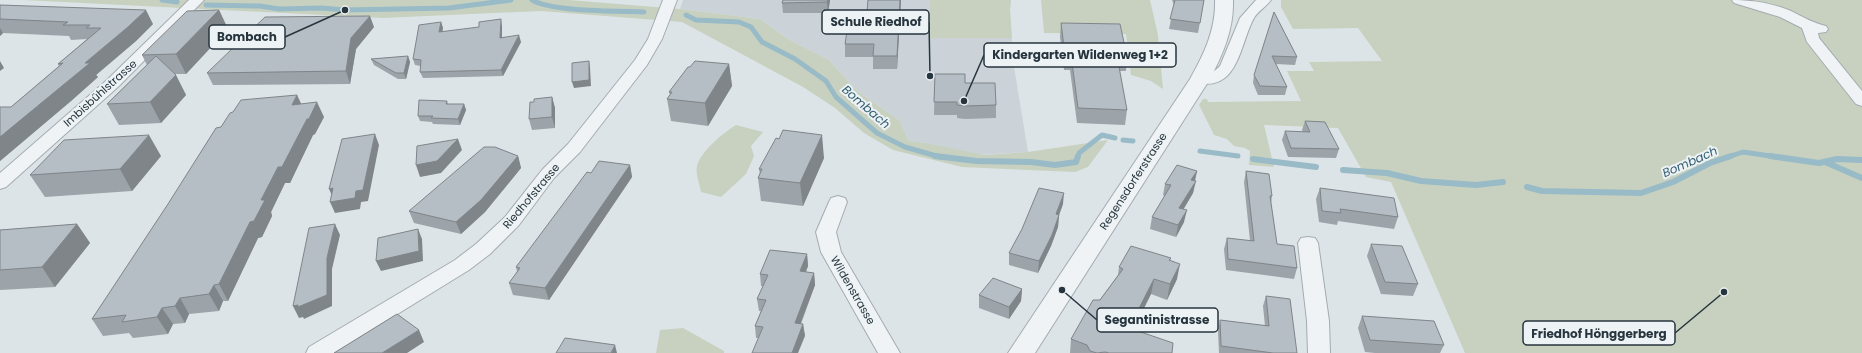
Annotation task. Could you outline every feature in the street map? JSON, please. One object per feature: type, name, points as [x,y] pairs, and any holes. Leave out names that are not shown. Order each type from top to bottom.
[{"type":"street","name":"Imbisbühlstrasse","points":[[0,183],[113,83],[197,0]]},
{"type":"street","name":"Riedhofstrasse","points":[[317,353],[462,265],[483,249],[512,221],[548,174],[574,148],[642,62],[655,39],[670,0]]},
{"type":"street","name":"Regensdorferstrasse","points":[[1021,353],[1200,79],[1216,48],[1223,24],[1224,0]]},
{"type":"street","points":[[1200,79],[1213,79],[1223,71],[1236,49],[1247,18],[1264,0]]},
{"type":"street","points":[[1739,0],[1785,14],[1815,28],[1812,39],[1862,101]]},
{"type":"street","name":"Wildenstrasse","points":[[838,202],[826,232],[831,252],[889,353]]},
{"type":"street","points":[[1308,243],[1318,321],[1319,353]]},
{"type":"shaded area","points":[[683,0],[1011,0],[1010,10],[1013,61],[1028,152],[977,155],[926,143],[909,141],[899,120],[857,91],[829,60],[788,39],[760,19],[680,9]]},
{"type":"green space","points":[[23,0],[569,0],[680,9],[760,19],[788,39],[829,60],[857,91],[899,120],[909,141],[984,155],[1028,152],[1108,140],[1088,167],[1075,172],[962,167],[893,150],[864,133],[835,108],[803,87],[682,22],[541,11],[383,18]]},
{"type":"green space","points":[[930,0],[1011,0],[1010,10],[1012,38],[929,38]]},
{"type":"green space","points":[[1041,0],[1150,0],[1158,35],[1163,89],[1151,81],[1131,75],[1126,34],[1044,33]]},
{"type":"green space","points":[[1281,0],[1862,0],[1862,353],[1465,353],[1391,182],[1366,177],[1338,128],[1264,125],[1274,167],[1249,165],[1250,151],[1245,148],[1234,146],[1227,139],[1214,135],[1199,105],[1203,99],[1207,99],[1208,102],[1301,101],[1287,71],[1314,71],[1309,62],[1382,61],[1358,28],[1293,29],[1281,7]]},
{"type":"green space","points":[[736,125],[763,132],[751,146],[754,156],[746,174],[721,197],[701,192],[697,172],[699,160],[713,143]]},
{"type":"green space","points":[[683,328],[724,351],[724,353],[656,353],[660,330]]},
{"type":"building","points":[[783,0],[828,0],[827,2],[782,3]]},
{"type":"building","points":[[868,0],[900,0],[897,56],[873,56],[874,44],[845,44],[850,12],[867,12]]},
{"type":"building","points":[[1175,0],[1204,0],[1200,23],[1170,19]]},
{"type":"building","points":[[0,5],[146,10],[85,63],[90,63],[0,137],[0,107],[11,107],[63,63],[58,64],[101,28],[86,28],[90,25],[63,25],[68,22],[0,19]]},
{"type":"building","points":[[219,10],[176,54],[142,55],[187,11]]},
{"type":"building","points":[[1274,12],[1297,57],[1272,56],[1287,87],[1260,86],[1254,75]]},
{"type":"building","points":[[370,16],[351,38],[346,71],[207,73],[265,17]]},
{"type":"building","points":[[501,19],[500,38],[519,35],[501,70],[420,72],[421,60],[413,59],[419,25],[441,22],[439,32],[479,27],[479,22]]},
{"type":"building","points":[[1061,23],[1120,24],[1127,56],[1117,56],[1127,110],[1078,108],[1071,55],[1065,55]]},
{"type":"building","points":[[156,56],[176,75],[150,102],[107,104]]},
{"type":"building","points":[[408,56],[404,73],[396,73],[371,59]]},
{"type":"building","points":[[589,61],[589,80],[572,82],[572,63]]},
{"type":"building","points":[[695,61],[729,64],[705,103],[667,99],[672,92],[669,92],[688,67],[690,67]]},
{"type":"building","points":[[935,74],[965,74],[965,83],[995,83],[996,105],[966,106],[957,105],[957,102],[934,102]]},
{"type":"building","points":[[297,95],[292,105],[317,102],[282,167],[278,167],[261,200],[265,200],[254,221],[250,222],[219,284],[214,285],[209,294],[180,298],[175,306],[162,308],[157,317],[122,322],[126,315],[92,319],[216,128],[221,127],[241,100]]},
{"type":"building","points":[[552,97],[552,117],[529,119],[530,102],[534,102],[534,99]]},
{"type":"building","points":[[419,100],[447,101],[446,104],[464,104],[458,119],[431,118],[433,116],[418,116]]},
{"type":"building","points":[[1305,121],[1325,122],[1339,149],[1291,148],[1285,131],[1310,132]]},
{"type":"building","points":[[783,130],[822,135],[800,183],[758,178],[762,169],[759,169],[776,138],[779,139]]},
{"type":"building","points":[[375,134],[363,190],[356,191],[355,198],[330,202],[333,188],[329,189],[342,139]]},
{"type":"building","points":[[149,135],[120,169],[30,175],[64,140]]},
{"type":"building","points":[[458,139],[437,161],[416,165],[417,146]]},
{"type":"building","points":[[484,147],[495,147],[518,156],[481,200],[456,222],[409,211]]},
{"type":"building","points":[[599,161],[630,165],[545,288],[509,283],[520,268],[516,267],[587,172],[591,173]]},
{"type":"building","points":[[1177,165],[1197,171],[1191,180],[1196,181],[1179,208],[1187,210],[1178,225],[1152,217],[1171,185],[1165,184]]},
{"type":"building","points":[[1246,171],[1269,174],[1272,196],[1270,196],[1277,244],[1294,246],[1297,268],[1228,259],[1227,238],[1254,241]]},
{"type":"building","points":[[1039,188],[1064,193],[1056,214],[1059,215],[1052,235],[1039,261],[1009,253],[1022,229]]},
{"type":"building","points":[[1320,188],[1394,198],[1398,217],[1340,209],[1341,213],[1322,211]]},
{"type":"building","points":[[77,224],[42,267],[0,270],[0,230]]},
{"type":"building","points":[[335,224],[327,258],[327,295],[298,307],[298,305],[293,306],[309,228]]},
{"type":"building","points":[[418,229],[419,251],[376,261],[378,238]]},
{"type":"building","points":[[1371,244],[1402,246],[1418,284],[1385,282]]},
{"type":"building","points":[[1131,246],[1171,258],[1169,260],[1180,264],[1170,284],[1154,279],[1129,328],[1173,343],[1172,353],[1097,353],[1090,351],[1087,345],[1071,339],[1093,300],[1100,300],[1123,269],[1119,267]]},
{"type":"building","points":[[770,250],[807,254],[800,271],[814,273],[795,323],[803,324],[792,353],[752,353],[763,327],[755,326],[766,300],[757,299],[768,275],[760,274]]},
{"type":"building","points":[[993,278],[1022,289],[1009,307],[979,295]]},
{"type":"building","points":[[1266,296],[1290,299],[1297,353],[1273,353],[1221,346],[1220,320],[1269,326]]},
{"type":"building","points":[[397,314],[419,330],[382,353],[334,353]]},
{"type":"building","points":[[1362,316],[1434,321],[1444,345],[1370,340]]},
{"type":"building","points":[[565,338],[615,345],[611,353],[556,353]]},
{"type":"waterway","name":"Bombach","points":[[162,0],[177,2]]},
{"type":"waterway","name":"Bombach","points":[[206,5],[260,6],[279,9],[322,8],[345,10],[449,8],[511,0]]},
{"type":"waterway","name":"Bombach","points":[[532,0],[541,4],[569,9],[644,12]]},
{"type":"waterway","name":"Bombach","points":[[686,15],[696,20],[739,22],[751,27],[762,42],[795,59],[826,81],[836,97],[877,133],[905,147],[938,156]]},
{"type":"waterway","name":"Bombach","points":[[1078,157],[1079,153],[1102,135],[1115,138]]},
{"type":"waterway","name":"Bombach","points":[[1123,140],[1133,141]]},
{"type":"waterway","points":[[1200,151],[1238,156]]},
{"type":"waterway","name":"Bombach","points":[[1527,187],[1542,191],[1641,193],[1673,182],[1710,163],[1743,152],[1777,157]]},
{"type":"waterway","name":"Bombach","points":[[938,156],[976,161],[1031,162],[1055,165],[1076,162],[1078,156]]},
{"type":"waterway","name":"Bombach","points":[[1770,156],[1777,157]]},
{"type":"waterway","name":"Bombach","points":[[1777,157],[1819,163],[1837,159],[1862,160]]},
{"type":"waterway","name":"Bombach","points":[[1253,159],[1316,167]]},
{"type":"waterway","points":[[1825,162],[1862,178]]},
{"type":"waterway","name":"Bombach","points":[[1343,170],[1387,173],[1421,181],[1476,185],[1503,182]]},
{"type":"place","name":"Bombach","points":[[345,10]]},
{"type":"place","name":"Schule Riedhof","points":[[930,76]]},
{"type":"place","name":"Kindergarten Wildenweg 1+2","points":[[964,101]]},
{"type":"place","name":"Segantinistrasse","points":[[1062,290]]},
{"type":"place","name":"Friedhof Hönggerberg","points":[[1724,292]]}]
